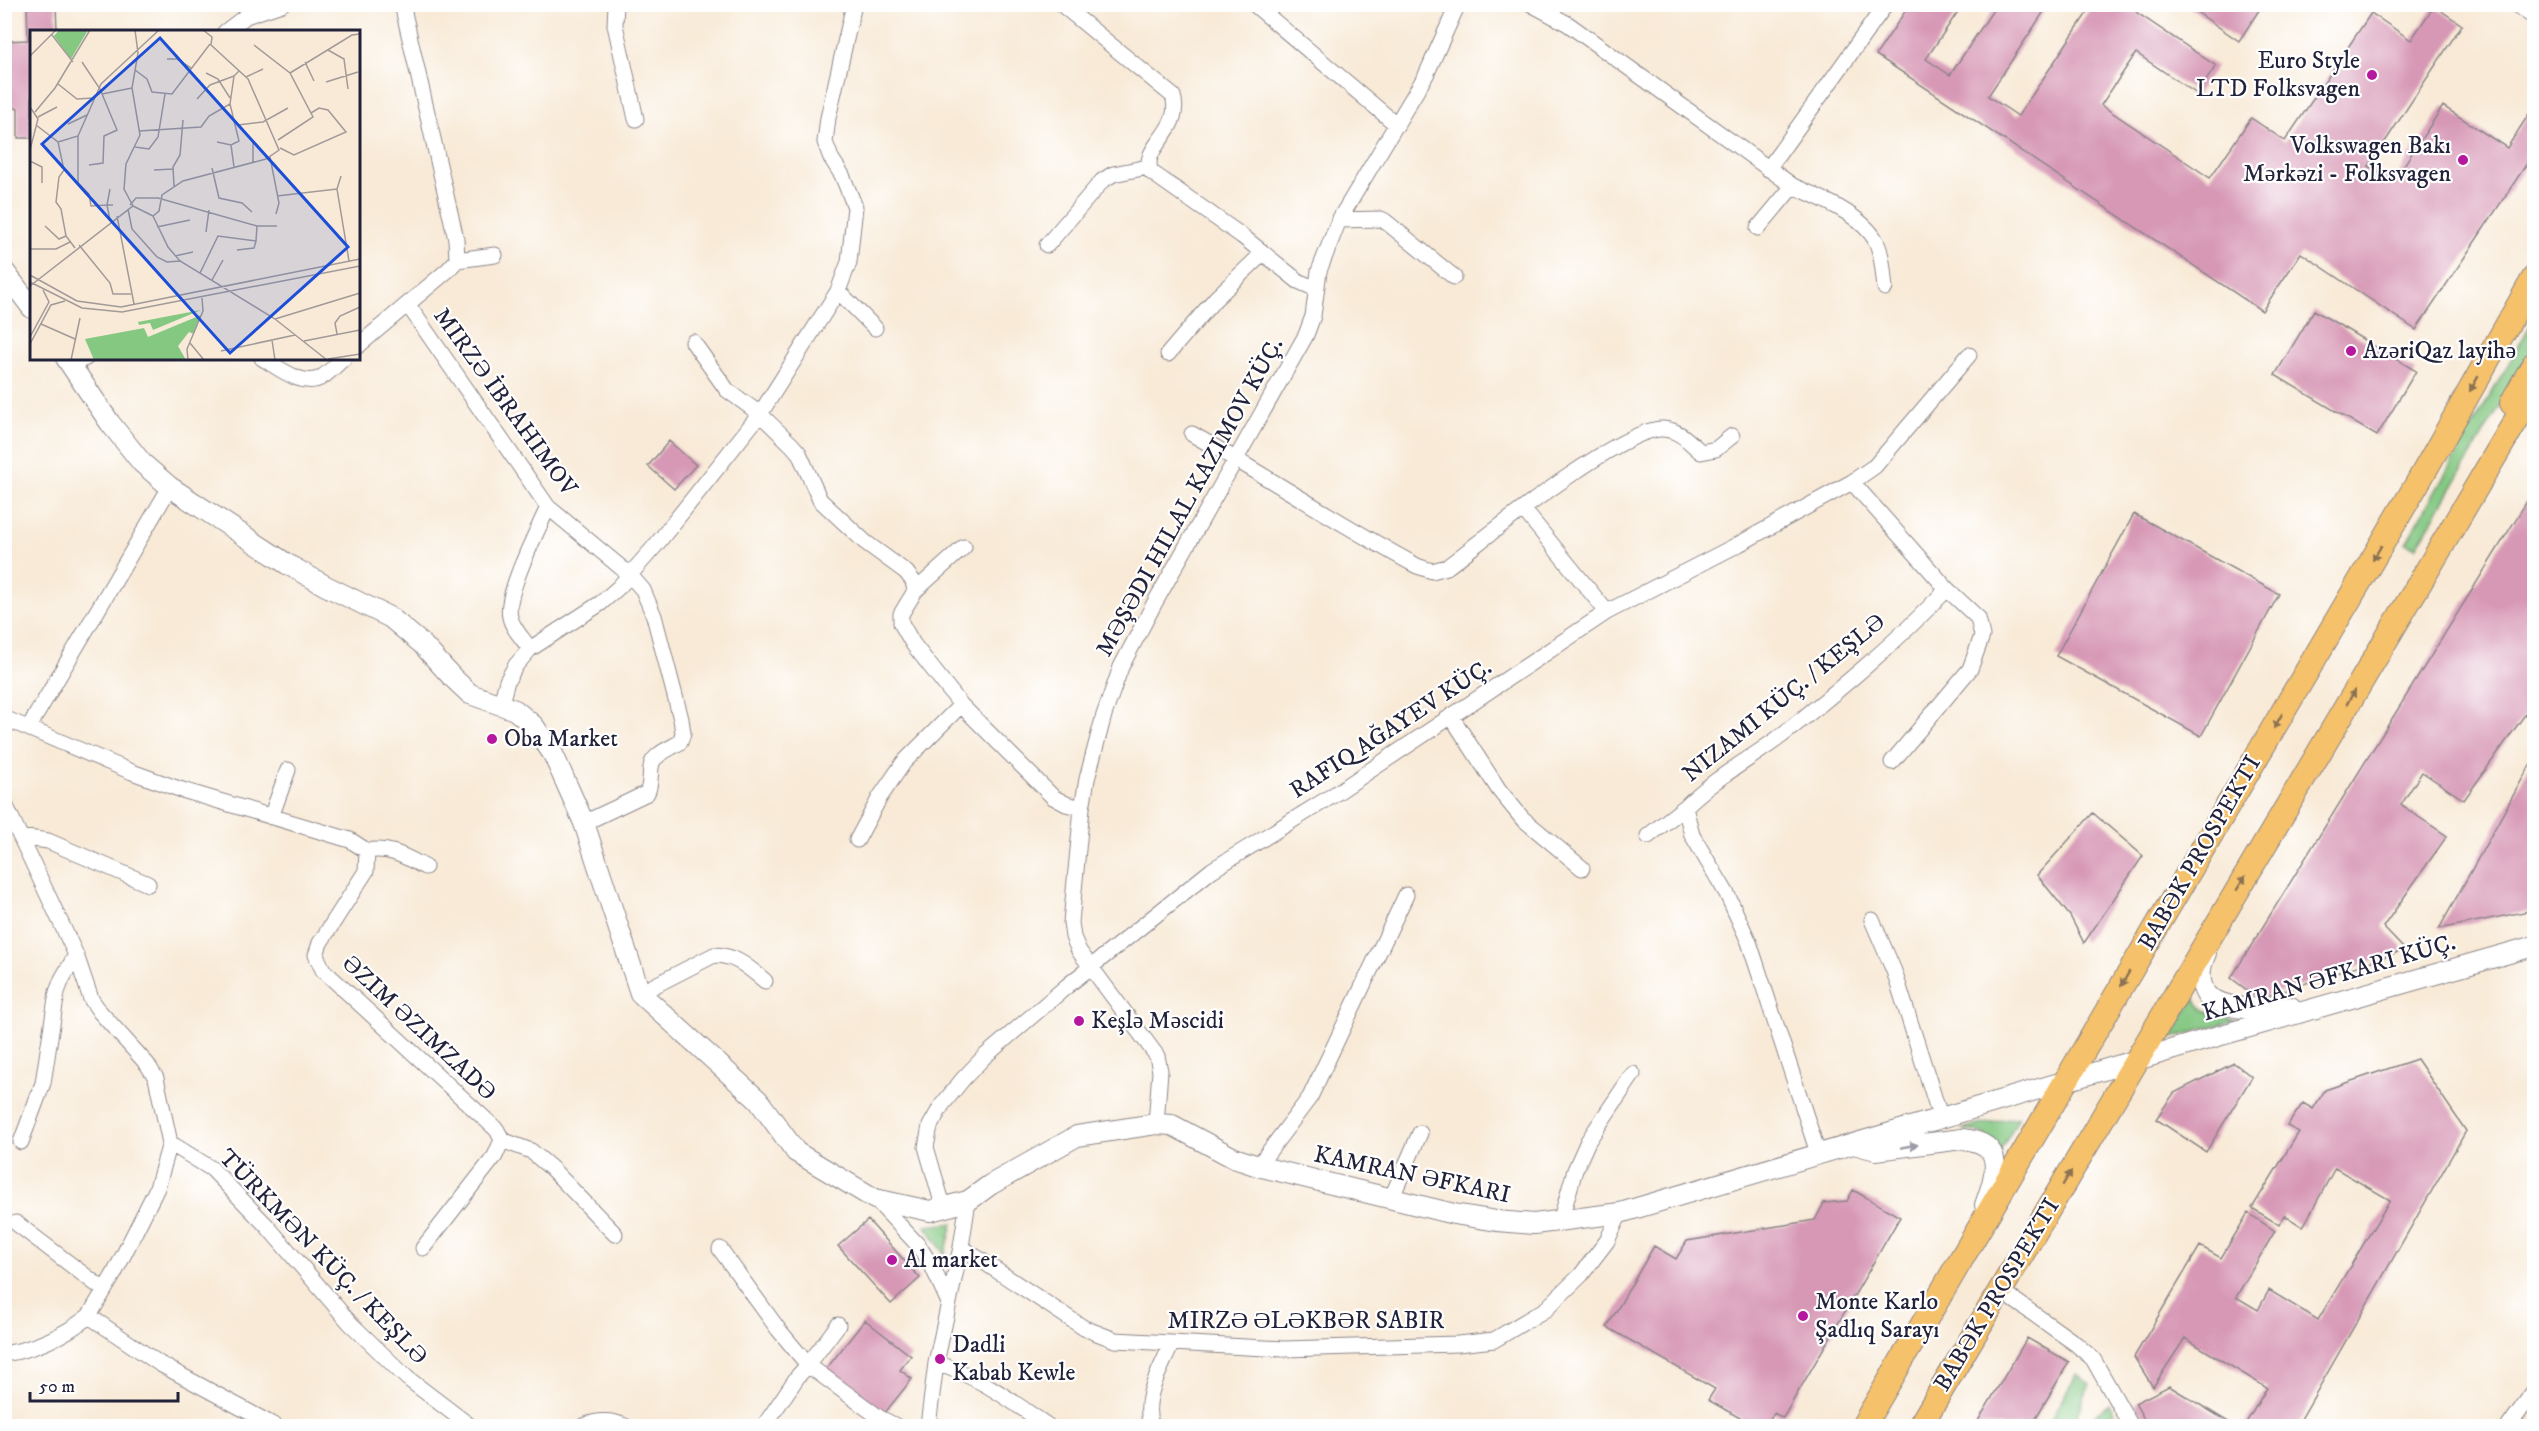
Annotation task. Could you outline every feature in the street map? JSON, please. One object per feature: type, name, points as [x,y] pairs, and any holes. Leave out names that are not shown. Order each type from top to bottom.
[{"type":"main road","name":"BABƏK PROSPEKTI","points":[[1863,1426],[2535,278]]},
{"type":"main road","points":[[2507,327],[2535,294]]},
{"type":"main road","points":[[2462,512],[2488,443],[2535,364]]},
{"type":"main road","name":"BABƏK PROSPEKTI","points":[[1920,1426],[2535,390]]},
{"type":"street","points":[[228,30],[246,16],[282,4]]},
{"type":"street","points":[[402,4],[456,238],[457,260]]},
{"type":"street","points":[[616,4],[615,24],[636,119]]},
{"type":"street","points":[[501,703],[507,681],[516,665],[530,649],[601,603],[630,575],[717,470],[760,414],[838,291],[849,262],[855,207],[825,142],[828,118],[854,4]]},
{"type":"street","points":[[1061,4],[1173,96],[1176,105],[1174,120],[1150,156],[1148,167],[1154,176],[1242,236],[1298,281],[1316,289]]},
{"type":"street","points":[[74,360],[110,423],[142,463],[170,487],[287,564],[391,618],[422,644],[465,690],[481,699],[501,703],[515,710],[543,737],[584,823],[640,993],[758,1100],[796,1152],[875,1198],[915,1209],[930,1211],[944,1209],[968,1201],[990,1185],[1077,1136],[1156,1124],[1160,1071],[1157,1056],[1079,951],[1073,937],[1071,922],[1082,808],[1104,715],[1121,667],[1154,604],[1306,334],[1313,316],[1319,271],[1339,220],[1426,75],[1458,4]]},
{"type":"street","points":[[1531,4],[1568,24],[1793,186],[1832,203],[1859,223],[1875,239],[1882,256],[1885,288]]},
{"type":"street","points":[[1768,169],[1886,4]]},
{"type":"street","points":[[2515,4],[2535,17]]},
{"type":"street","points":[[1255,5],[1397,125]]},
{"type":"street","points":[[1047,245],[1102,181],[1113,174],[1148,167]]},
{"type":"street","points":[[1758,228],[1793,186]]},
{"type":"street","points":[[1339,220],[1381,219],[1454,277]]},
{"type":"street","points":[[1168,354],[1215,299],[1263,254]]},
{"type":"street","points":[[360,344],[457,260],[495,255]]},
{"type":"street","points":[[4,271],[30,305]]},
{"type":"street","points":[[838,291],[875,328]]},
{"type":"street","name":"MIRZƏ İBRAHIMOV","points":[[408,305],[548,507],[630,575],[643,590],[654,616],[683,733],[681,742],[658,756],[652,763],[651,785],[647,793],[584,823]]},
{"type":"street","points":[[693,342],[727,390],[760,414],[799,453],[820,500],[865,543],[906,572],[913,581],[915,591]]},
{"type":"street","name":"RAFIQ AĞAYEV KÜÇ.","points":[[944,1209],[926,1147],[930,1126],[942,1105],[984,1057],[1091,967],[1212,870],[1332,796],[1607,612],[1739,544],[1852,482],[1875,466],[1969,355]]},
{"type":"street","points":[[265,360],[295,377],[307,381],[320,378],[342,360]]},
{"type":"street","points":[[1192,434],[1333,519],[1417,566],[1432,571],[1447,567],[1523,509],[1610,449],[1662,429],[1683,434],[1701,453],[1716,449],[1732,436]]},
{"type":"street","points":[[1852,482],[1947,589],[1978,618],[1982,636],[1970,669],[1892,762]]},
{"type":"street","points":[[29,727],[106,600],[170,487]]},
{"type":"street","points":[[530,649],[510,619],[508,607],[512,590],[548,507]]},
{"type":"street","points":[[1523,509],[1607,612]]},
{"type":"street","points":[[964,547],[915,591],[901,614],[901,623],[913,644],[961,705],[1053,797],[1066,804],[1082,808]]},
{"type":"street","name":"NIZAMI KÜÇ. / KEŞLƏ","points":[[1818,1153],[1749,942],[1727,894],[1692,835],[1685,807],[1697,795],[1779,737],[1855,674],[1920,617],[1947,589]]},
{"type":"street","points":[[857,840],[880,797],[904,762],[961,705]]},
{"type":"street","points":[[1451,716],[1499,790],[1522,818],[1581,868]]},
{"type":"street","points":[[4,718],[132,772],[350,840],[367,851],[381,849],[395,851],[425,867]]},
{"type":"street","points":[[271,817],[288,770]]},
{"type":"street","points":[[4,1354],[51,1339],[72,1329],[89,1316],[157,1188],[170,1143],[156,1078],[147,1064],[91,999],[76,955],[5,804]]},
{"type":"street","points":[[1648,836],[1685,807]]},
{"type":"street","points":[[21,837],[48,841],[148,884]]},
{"type":"street","name":"ƏZIM ƏZIMZADƏ","points":[[367,851],[366,871],[356,890],[320,943],[316,955],[323,970],[497,1130],[502,1140]]},
{"type":"street","points":[[1257,1166],[1310,1097],[1406,895]]},
{"type":"street","points":[[1872,920],[1894,971],[1941,1119]]},
{"type":"street","points":[[2218,922],[2200,967],[2202,988],[2207,996],[2228,1006],[2245,1009],[2324,1005]]},
{"type":"street","name":"KAMRAN ƏFKARI KÜÇ.","points":[[2065,1082],[2324,1005],[2535,946]]},
{"type":"street","points":[[21,1142],[43,1083],[57,992],[76,955]]},
{"type":"street","points":[[640,993],[714,955],[728,955],[742,962],[765,981]]},
{"type":"street","points":[[1560,1222],[1575,1170],[1588,1141],[1633,1074]]},
{"type":"street","name":"KAMRAN ƏFKARI","points":[[1156,1124],[1172,1125],[1234,1158],[1257,1166],[1454,1214],[1534,1224],[1620,1214],[1851,1143],[2065,1082]]},
{"type":"street","points":[[1391,1199],[1420,1133]]},
{"type":"street","points":[[1851,1143],[1876,1150],[1962,1139],[1975,1140],[1984,1146],[1996,1160],[1996,1172],[1972,1241]]},
{"type":"street","points":[[423,1248],[495,1156],[502,1140],[531,1151],[551,1168],[615,1234]]},
{"type":"street","name":"TÜRKMƏN KÜÇ. / KEŞLƏ","points":[[170,1143],[212,1169],[267,1226],[350,1323],[407,1378],[470,1426]]},
{"type":"street","points":[[875,1198],[918,1245],[933,1268],[949,1303]]},
{"type":"street","points":[[928,1426],[936,1363],[961,1247],[968,1201]]},
{"type":"street","name":"MIRZƏ ƏLƏKBƏR SABIR","points":[[961,1247],[1084,1328],[1115,1340],[1171,1345],[1284,1349],[1458,1344],[1494,1341],[1546,1309],[1581,1275],[1607,1241],[1620,1214]]},
{"type":"street","points":[[16,1223],[104,1290]]},
{"type":"street","points":[[720,1249],[778,1329],[808,1365],[880,1418],[896,1426]]},
{"type":"street","points":[[2000,1290],[2076,1344],[2093,1359],[2132,1426]]},
{"type":"street","points":[[89,1316],[168,1369],[275,1426]]},
{"type":"street","points":[[764,1426],[837,1325]]},
{"type":"street","points":[[1151,1426],[1147,1414],[1147,1402],[1171,1345]]},
{"type":"street","points":[[936,1363],[984,1381],[1048,1426]]},
{"type":"street","points":[[2509,1426],[2535,1391]]},
{"type":"street","points":[[584,1426],[592,1422],[606,1421],[625,1426]]},
{"type":"green space","points":[[2534,319],[2534,348],[2416,548],[2406,543]]},
{"type":"green space","points":[[2195,997],[2206,1011],[2236,1020],[2172,1038]]},
{"type":"green space","points":[[2019,1117],[2001,1150],[1983,1134],[1960,1129]]},
{"type":"green space","points":[[953,1223],[945,1255],[926,1226]]},
{"type":"green space","points":[[2077,1374],[2090,1384],[2072,1426],[2047,1426]]},
{"type":"green space","points":[[2109,1404],[2121,1426],[2088,1426],[2091,1419]]},
{"type":"building","points":[[27,4],[56,4],[57,30],[30,30],[30,138],[18,138],[18,108],[4,109],[4,41],[28,40]]},
{"type":"building","points":[[1910,4],[1963,4],[1926,59],[1950,75],[1997,4],[2049,4],[1988,96],[2018,116],[2093,4],[2142,4],[2136,12],[2216,66],[2197,94],[2136,53],[2101,105],[2210,178],[2251,118],[2285,141],[2371,13],[2411,40],[2434,6],[2462,25],[2369,166],[2393,182],[2443,106],[2507,148],[2534,106],[2534,153],[2416,330],[2301,253],[2262,311],[1876,55]]},
{"type":"building","points":[[2185,4],[2263,4],[2239,41]]},
{"type":"building","points":[[2314,310],[2416,371],[2377,436],[2275,375]]},
{"type":"building","points":[[669,441],[696,465],[674,489],[648,466]]},
{"type":"building","points":[[2534,490],[2534,702],[2464,800],[2422,772],[2401,805],[2447,836],[2383,927],[2405,950],[2259,999],[2231,978]]},
{"type":"building","points":[[2134,514],[2279,594],[2201,736],[2056,656]]},
{"type":"building","points":[[2534,758],[2534,910],[2439,929]]},
{"type":"building","points":[[2093,813],[2143,856],[2084,943],[2070,916],[2037,875]]},
{"type":"building","points":[[2417,1059],[2466,1131],[2297,1426],[2244,1426],[2267,1388],[2185,1338],[2153,1387],[2134,1357],[2200,1246],[2221,1258],[2248,1213],[2275,1231],[2236,1297],[2258,1310],[2269,1290],[2318,1320],[2390,1200],[2335,1168],[2303,1227],[2284,1215],[2279,1225],[2252,1208],[2299,1132],[2287,1126],[2303,1103],[2313,1109],[2325,1090]]},
{"type":"building","points":[[2234,1063],[2252,1077],[2206,1152],[2156,1119],[2174,1093]]},
{"type":"building","points":[[1853,1190],[1900,1217],[1783,1418],[1774,1413],[1766,1426],[1754,1426],[1708,1400],[1715,1389],[1607,1327],[1654,1246],[1676,1259],[1687,1241],[1815,1220],[1824,1203],[1847,1201]]},
{"type":"building","points":[[868,1220],[920,1278],[891,1304],[838,1246]]},
{"type":"building","points":[[865,1320],[911,1356],[900,1370],[912,1379],[884,1414],[826,1369]]},
{"type":"building","points":[[2027,1338],[2069,1362],[2031,1426],[1975,1426]]},
{"type":"building","points":[[2169,1386],[2235,1426],[2148,1426],[2135,1403]]},
{"type":"place","name":"Euro Style LTD Folksvagen","points":[[2372,75]]},
{"type":"place","name":"Volkswagen Bakı Mərkəzi - Folksvagen","points":[[2463,160]]},
{"type":"place","name":"AzəriQaz layihə","points":[[2351,351]]},
{"type":"place","name":"Oba Market","points":[[492,739]]},
{"type":"place","name":"Keşlə Məscidi","points":[[1079,1021]]},
{"type":"place","name":"Al market","points":[[892,1260]]},
{"type":"place","name":"Monte Karlo Şadlıq Sarayı","points":[[1803,1316]]},
{"type":"place","name":"Dadli Kabab Kewle","points":[[940,1359]]}]
